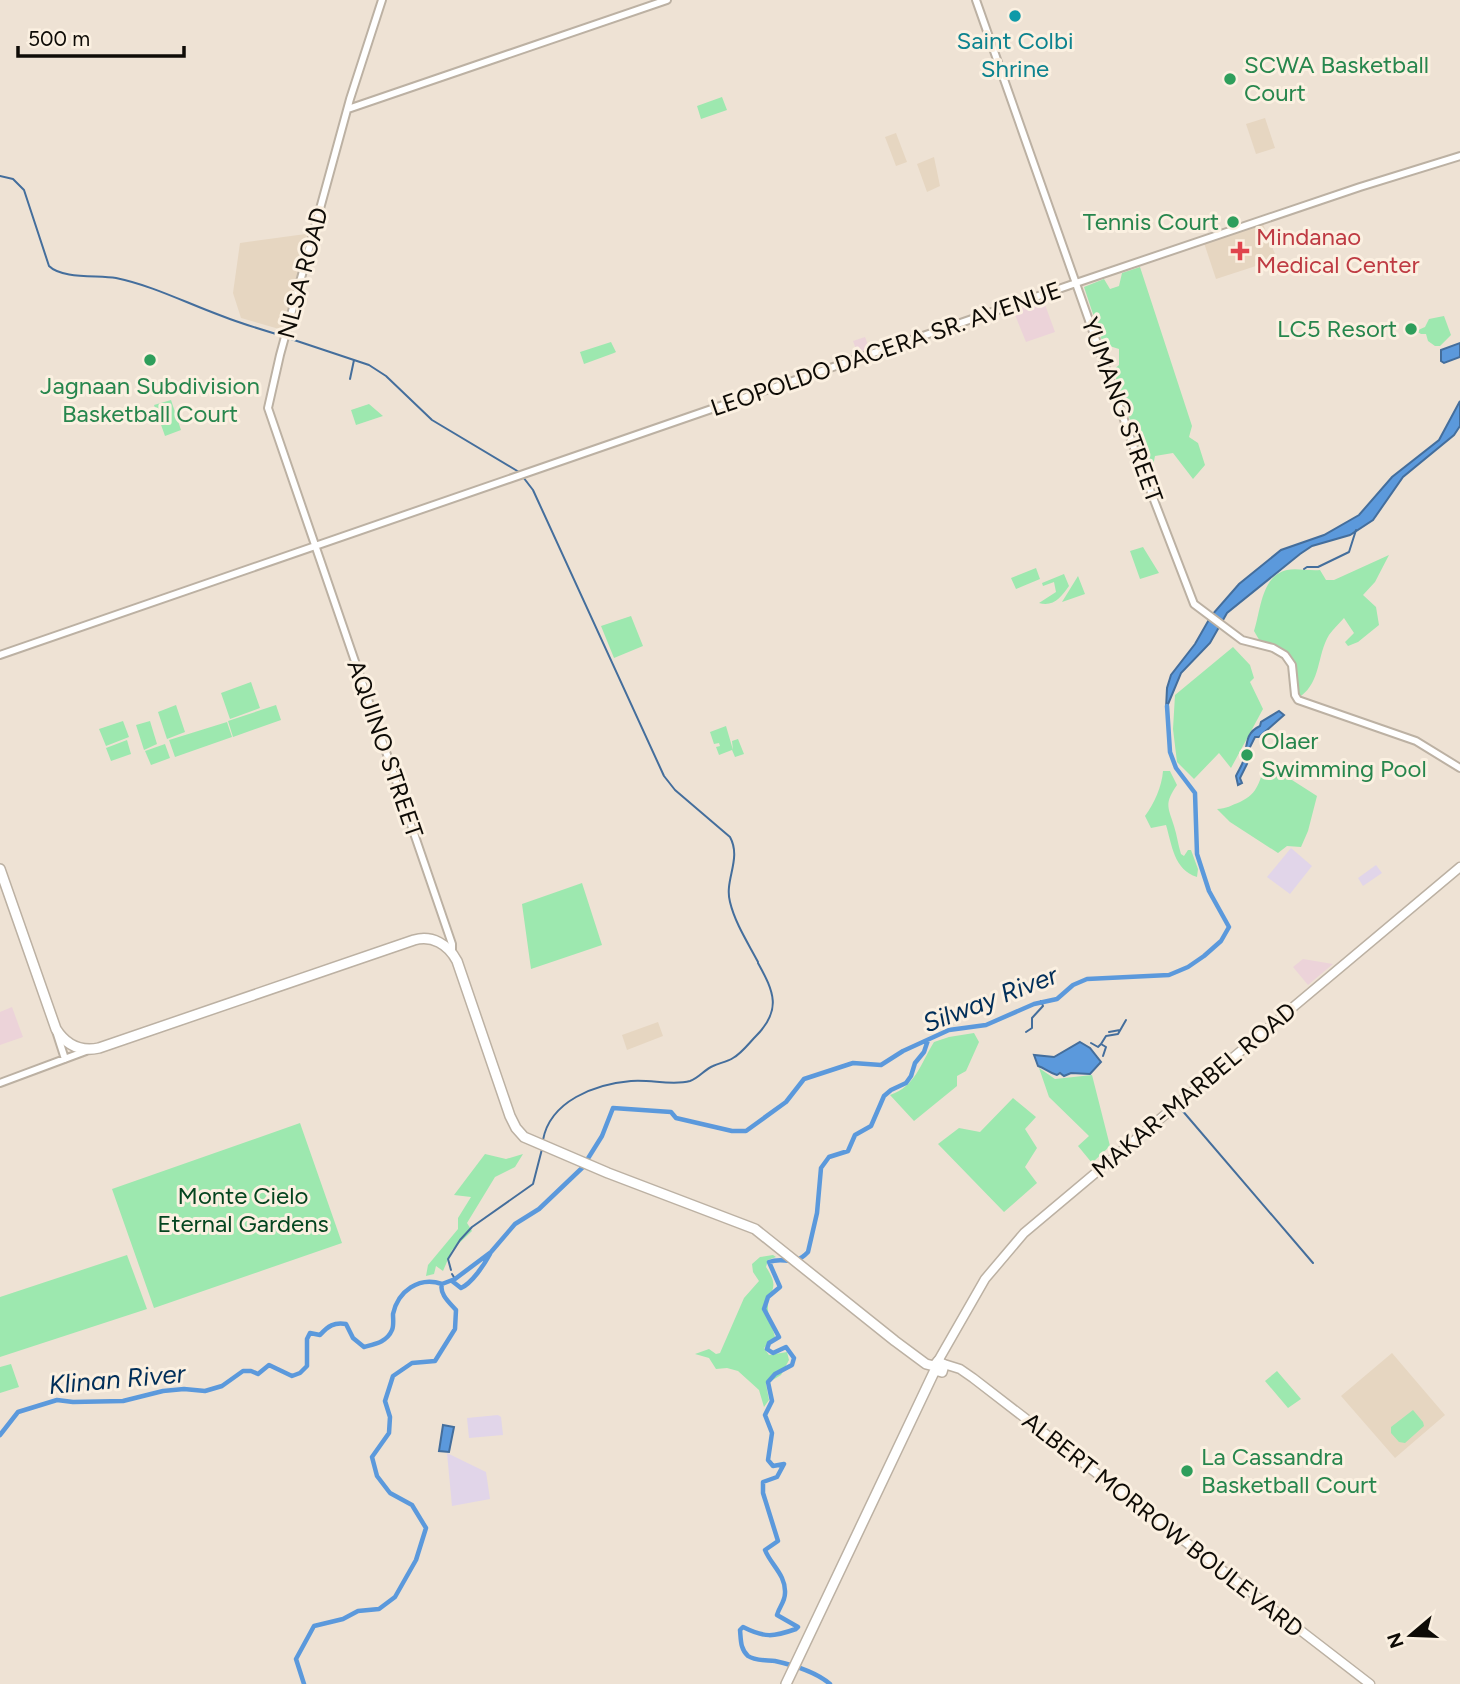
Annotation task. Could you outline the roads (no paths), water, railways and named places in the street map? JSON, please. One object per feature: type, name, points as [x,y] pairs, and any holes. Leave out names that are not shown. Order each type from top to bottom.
[{"type":"highway","points":[[0,869],[56,1029],[68,1043],[88,1050],[414,940],[434,940],[452,953],[457,961],[516,1128],[524,1137],[608,1173],[748,1226],[915,1356],[926,1364],[939,1367],[788,1680]]},
{"type":"main road","name":"NLSA ROAD","points":[[314,545],[268,408],[348,108],[382,0]]},
{"type":"main road","points":[[348,108],[667,0]]},
{"type":"main road","name":"YUMANG STREET","points":[[976,0],[1131,439],[1189,593],[1197,607],[1242,640],[1273,648],[1287,657],[1293,668],[1295,695],[1300,701],[1416,741],[1460,768]]},
{"type":"main road","name":"LEOPOLDO DACERA SR. AVENUE","points":[[0,655],[1076,283],[1460,156]]},
{"type":"main road","name":"AQUINO STREET","points":[[314,545],[452,944],[452,953]]},
{"type":"main road","name":"MAKAR-MARBEL ROAD","points":[[939,1367],[953,1335],[985,1279],[1024,1233],[1460,867]]},
{"type":"main road","points":[[56,1029],[65,1059]]},
{"type":"main road","points":[[0,1083],[88,1050]]},
{"type":"main road","name":"MAKAR-MARBEL ROAD","points":[[939,1367],[953,1335]]},
{"type":"main road","points":[[948,1351],[956,1367]]},
{"type":"main road","points":[[939,1367],[956,1367]]},
{"type":"main road","name":"ALBERT MORROW BOULEVARD","points":[[956,1367],[1370,1684]]},
{"type":"water","points":[[1460,343],[1460,357],[1444,363],[1441,361],[1441,350]]},
{"type":"water","points":[[1460,401],[1460,426],[1454,435],[1403,477],[1373,520],[1350,535],[1312,546],[1227,613],[1210,643],[1181,673],[1166,709],[1171,675],[1195,644],[1211,616],[1239,584],[1281,550],[1324,535],[1359,515],[1392,477],[1439,440]]},
{"type":"water","points":[[1279,711],[1284,715],[1259,737],[1255,737],[1240,778],[1242,783],[1238,785],[1236,776],[1244,761],[1250,734],[1261,722]]},
{"type":"water","points":[[1080,1042],[1090,1048],[1101,1062],[1090,1074],[1057,1075],[1038,1066],[1034,1055],[1054,1057]]},
{"type":"water","points":[[443,1425],[454,1427],[449,1452],[439,1451]]},
{"type":"waterway","points":[[0,176],[13,179],[24,190],[49,266],[55,270],[71,275],[130,281],[237,322],[283,336]]},
{"type":"waterway","points":[[288,338],[369,365],[386,376],[432,420],[519,472]]},
{"type":"waterway","points":[[350,379],[354,360]]},
{"type":"waterway","points":[[523,477],[533,490],[664,776],[675,790],[730,837],[734,853],[729,886],[730,902],[738,925],[758,962]]},
{"type":"waterway","points":[[1304,569],[1318,567],[1349,552],[1356,530]]},
{"type":"waterway","name":"Silway River","points":[[304,1684],[296,1659],[314,1626],[343,1619],[358,1611],[379,1609],[395,1597],[416,1560],[426,1528],[412,1505],[390,1493],[377,1476],[372,1457],[389,1433],[390,1417],[385,1401],[393,1376],[412,1363],[435,1361],[455,1329],[456,1310],[444,1295],[442,1284],[455,1279],[491,1252],[515,1224],[539,1209],[582,1168],[602,1136],[613,1108],[671,1112],[676,1118],[732,1131],[746,1131],[786,1102],[804,1079],[853,1063],[881,1065],[903,1051],[949,1030],[986,1025],[1034,1004],[1057,999],[1073,985],[1087,979],[1169,975],[1188,967],[1221,941],[1229,927],[1209,891],[1197,854],[1195,793],[1176,768],[1170,752],[1167,706]]},
{"type":"waterway","points":[[543,1140],[547,1126],[564,1105],[589,1091],[631,1081],[690,1081],[710,1067],[739,1053],[764,1027],[772,1009],[771,992],[758,963]]},
{"type":"waterway","points":[[1026,1032],[1032,1028],[1032,1018],[1043,1006],[1041,1001]]},
{"type":"waterway","points":[[1103,1056],[1106,1047],[1101,1044],[1106,1036],[1118,1034],[1126,1020]]},
{"type":"waterway","points":[[1109,1032],[1120,1030]]},
{"type":"waterway","points":[[830,1684],[797,1667],[751,1658],[744,1650],[741,1640],[740,1630],[743,1627],[769,1635],[781,1634],[798,1627],[777,1615],[784,1599],[785,1587],[781,1575],[765,1550],[778,1541],[763,1493],[763,1482],[777,1477],[784,1464],[773,1466],[768,1460],[772,1433],[765,1415],[772,1401],[768,1382],[775,1374],[792,1365],[794,1358],[786,1347],[773,1353],[767,1349],[769,1343],[779,1337],[764,1309],[768,1297],[780,1287],[769,1262],[793,1261],[808,1252],[817,1213],[821,1168],[829,1157],[848,1151],[855,1135],[871,1126],[884,1096],[906,1083],[928,1040]]},
{"type":"waterway","points":[[1091,1043],[1098,1047],[1101,1044]]},
{"type":"waterway","points":[[1181,1109],[1313,1263]]},
{"type":"waterway","points":[[451,1270],[448,1259],[472,1227],[533,1184],[542,1149]]},
{"type":"waterway","points":[[452,1281],[461,1288],[465,1286],[490,1254]]},
{"type":"waterway","name":"Silway River","points":[[452,1274],[455,1279]]},
{"type":"waterway","name":"Klinan River","points":[[0,1435],[18,1412],[57,1400],[123,1401],[163,1391],[205,1391],[222,1386],[243,1371],[258,1374],[269,1365],[292,1376],[307,1366],[307,1339],[310,1333],[320,1335],[332,1325],[346,1324],[353,1338],[364,1347],[376,1343],[390,1334],[393,1314],[405,1292],[425,1282],[442,1284]]},
{"type":"place","name":"Saint Colbi Shrine","points":[[1015,16]]},
{"type":"place","name":"SCWA Basketball Court","points":[[1230,79]]},
{"type":"place","name":"Tennis Court","points":[[1233,222]]},
{"type":"place","name":"Mindanao Medical Center","points":[[1240,251]]},
{"type":"place","name":"LC5 Resort","points":[[1411,329]]},
{"type":"place","name":"Jagnaan Subdivision Basketball Court","points":[[150,360]]},
{"type":"place","name":"Olaer Swimming Pool","points":[[1247,755]]},
{"type":"place","name":"La Cassandra Basketball Court","points":[[1187,1471]]},
{"type":"park label","name":"Monte Cielo Eternal Gardens","points":[[243,1210]]}]
